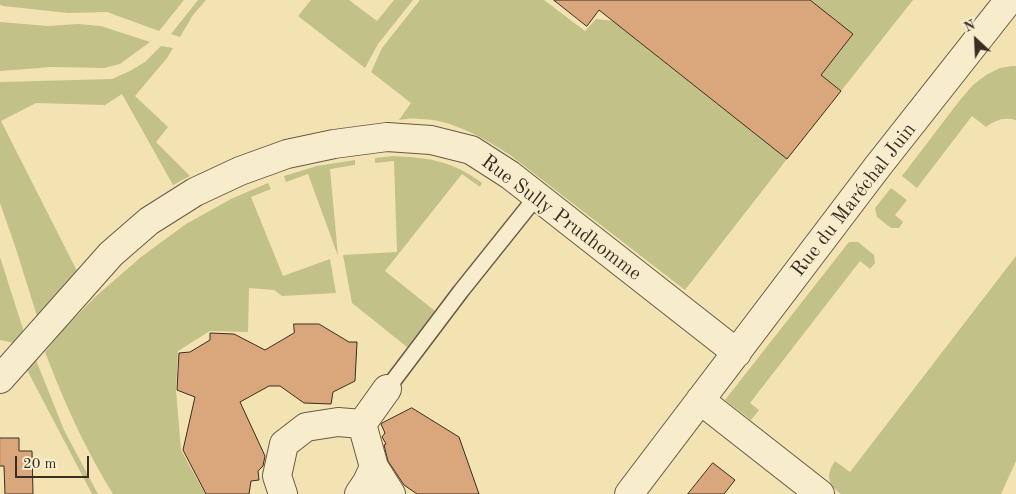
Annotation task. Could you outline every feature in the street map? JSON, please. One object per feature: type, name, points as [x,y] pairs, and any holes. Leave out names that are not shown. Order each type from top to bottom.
[{"type":"street","name":"Rue du Maréchal Juin","points":[[629,494],[878,166],[1009,0]]},
{"type":"street","name":"Rue Sully Prudhomme","points":[[0,379],[111,254],[149,221],[195,192],[240,171],[287,154],[334,144],[387,138],[431,140],[471,150],[510,175],[737,352]]},
{"type":"street","points":[[362,424],[386,389]]},
{"type":"street","points":[[700,400],[820,494]]},
{"type":"street","points":[[284,494],[277,476],[284,444],[306,427],[338,422],[362,424]]},
{"type":"street","points":[[362,424],[374,467],[391,494]]},
{"type":"street","points":[[359,494],[374,467]]},
{"type":"lane","points":[[386,389],[537,196]]},
{"type":"shaded area","points":[[0,0],[184,0],[159,31],[107,12],[68,13],[3,6],[0,5]]},
{"type":"shaded area","points":[[198,0],[206,0],[193,15],[180,37],[171,34]]},
{"type":"shaded area","points":[[311,0],[349,0],[377,21],[394,0],[413,0],[378,44],[365,68],[298,16]]},
{"type":"shaded area","points":[[420,0],[544,0],[585,31],[596,19],[613,21],[787,159],[685,290],[510,155],[489,142],[443,122],[414,119],[399,120],[411,103],[371,72],[382,48]]},
{"type":"shaded area","points":[[810,0],[913,0],[841,91],[821,75],[853,34]]},
{"type":"shaded area","points":[[0,22],[48,26],[78,24],[101,26],[150,42],[120,64],[104,68],[52,67],[0,71]]},
{"type":"shaded area","points":[[161,46],[173,48],[167,58],[135,96],[168,127],[156,142],[190,176],[173,185],[122,94],[105,105],[36,103],[1,121],[77,271],[37,316],[0,203],[0,82],[112,79],[145,62]]},
{"type":"shaded area","points":[[1016,66],[1016,120],[1000,120],[986,127],[972,116],[917,188],[902,176],[973,85],[986,75],[1000,68]]},
{"type":"shaded area","points":[[394,156],[419,158],[451,165],[482,183],[480,187],[462,174],[385,271],[435,311],[407,347],[352,303],[343,255],[397,252],[394,161],[375,163],[375,158]]},
{"type":"shaded area","points":[[355,160],[355,165],[330,169],[338,256],[308,174],[286,182],[284,176],[317,166]]},
{"type":"shaded area","points":[[268,183],[271,189],[251,197],[283,276],[330,259],[336,293],[282,296],[274,290],[249,288],[248,332],[210,331],[178,351],[176,390],[181,450],[205,494],[113,494],[93,460],[76,425],[45,352],[95,297],[141,257],[186,224],[231,199]]},
{"type":"shaded area","points":[[891,188],[907,200],[895,215],[903,222],[899,228],[891,228],[877,217],[875,208]]},
{"type":"shaded area","points":[[849,242],[858,242],[874,255],[875,263],[870,269],[860,261],[750,403],[759,410],[751,420],[725,400]]},
{"type":"shaded area","points":[[1016,256],[1016,461],[1001,494],[841,494],[829,479],[830,470],[835,461],[850,472]]},
{"type":"shaded area","points":[[0,257],[24,332],[14,343],[0,340]]},
{"type":"shaded area","points":[[36,360],[64,430],[98,494],[92,494],[26,368]]},
{"type":"building","points":[[554,0],[810,0],[853,34],[821,75],[841,91],[787,159],[599,10],[587,26]]},
{"type":"building","points":[[294,324],[319,324],[349,342],[357,342],[355,381],[333,392],[331,404],[304,403],[280,386],[269,386],[240,402],[265,456],[263,466],[258,471],[259,480],[251,481],[249,494],[206,494],[183,450],[195,397],[177,390],[179,353],[190,352],[210,340],[210,333],[234,334],[265,350],[294,333]]},
{"type":"building","points":[[412,408],[459,437],[479,494],[417,494],[404,485],[388,461],[384,445],[386,444],[382,437],[385,433],[381,424]]},
{"type":"building","points":[[0,438],[19,438],[19,451],[32,451],[33,494],[5,494],[4,466],[0,466]]},
{"type":"building","points":[[713,463],[735,480],[724,494],[688,494]]}]
